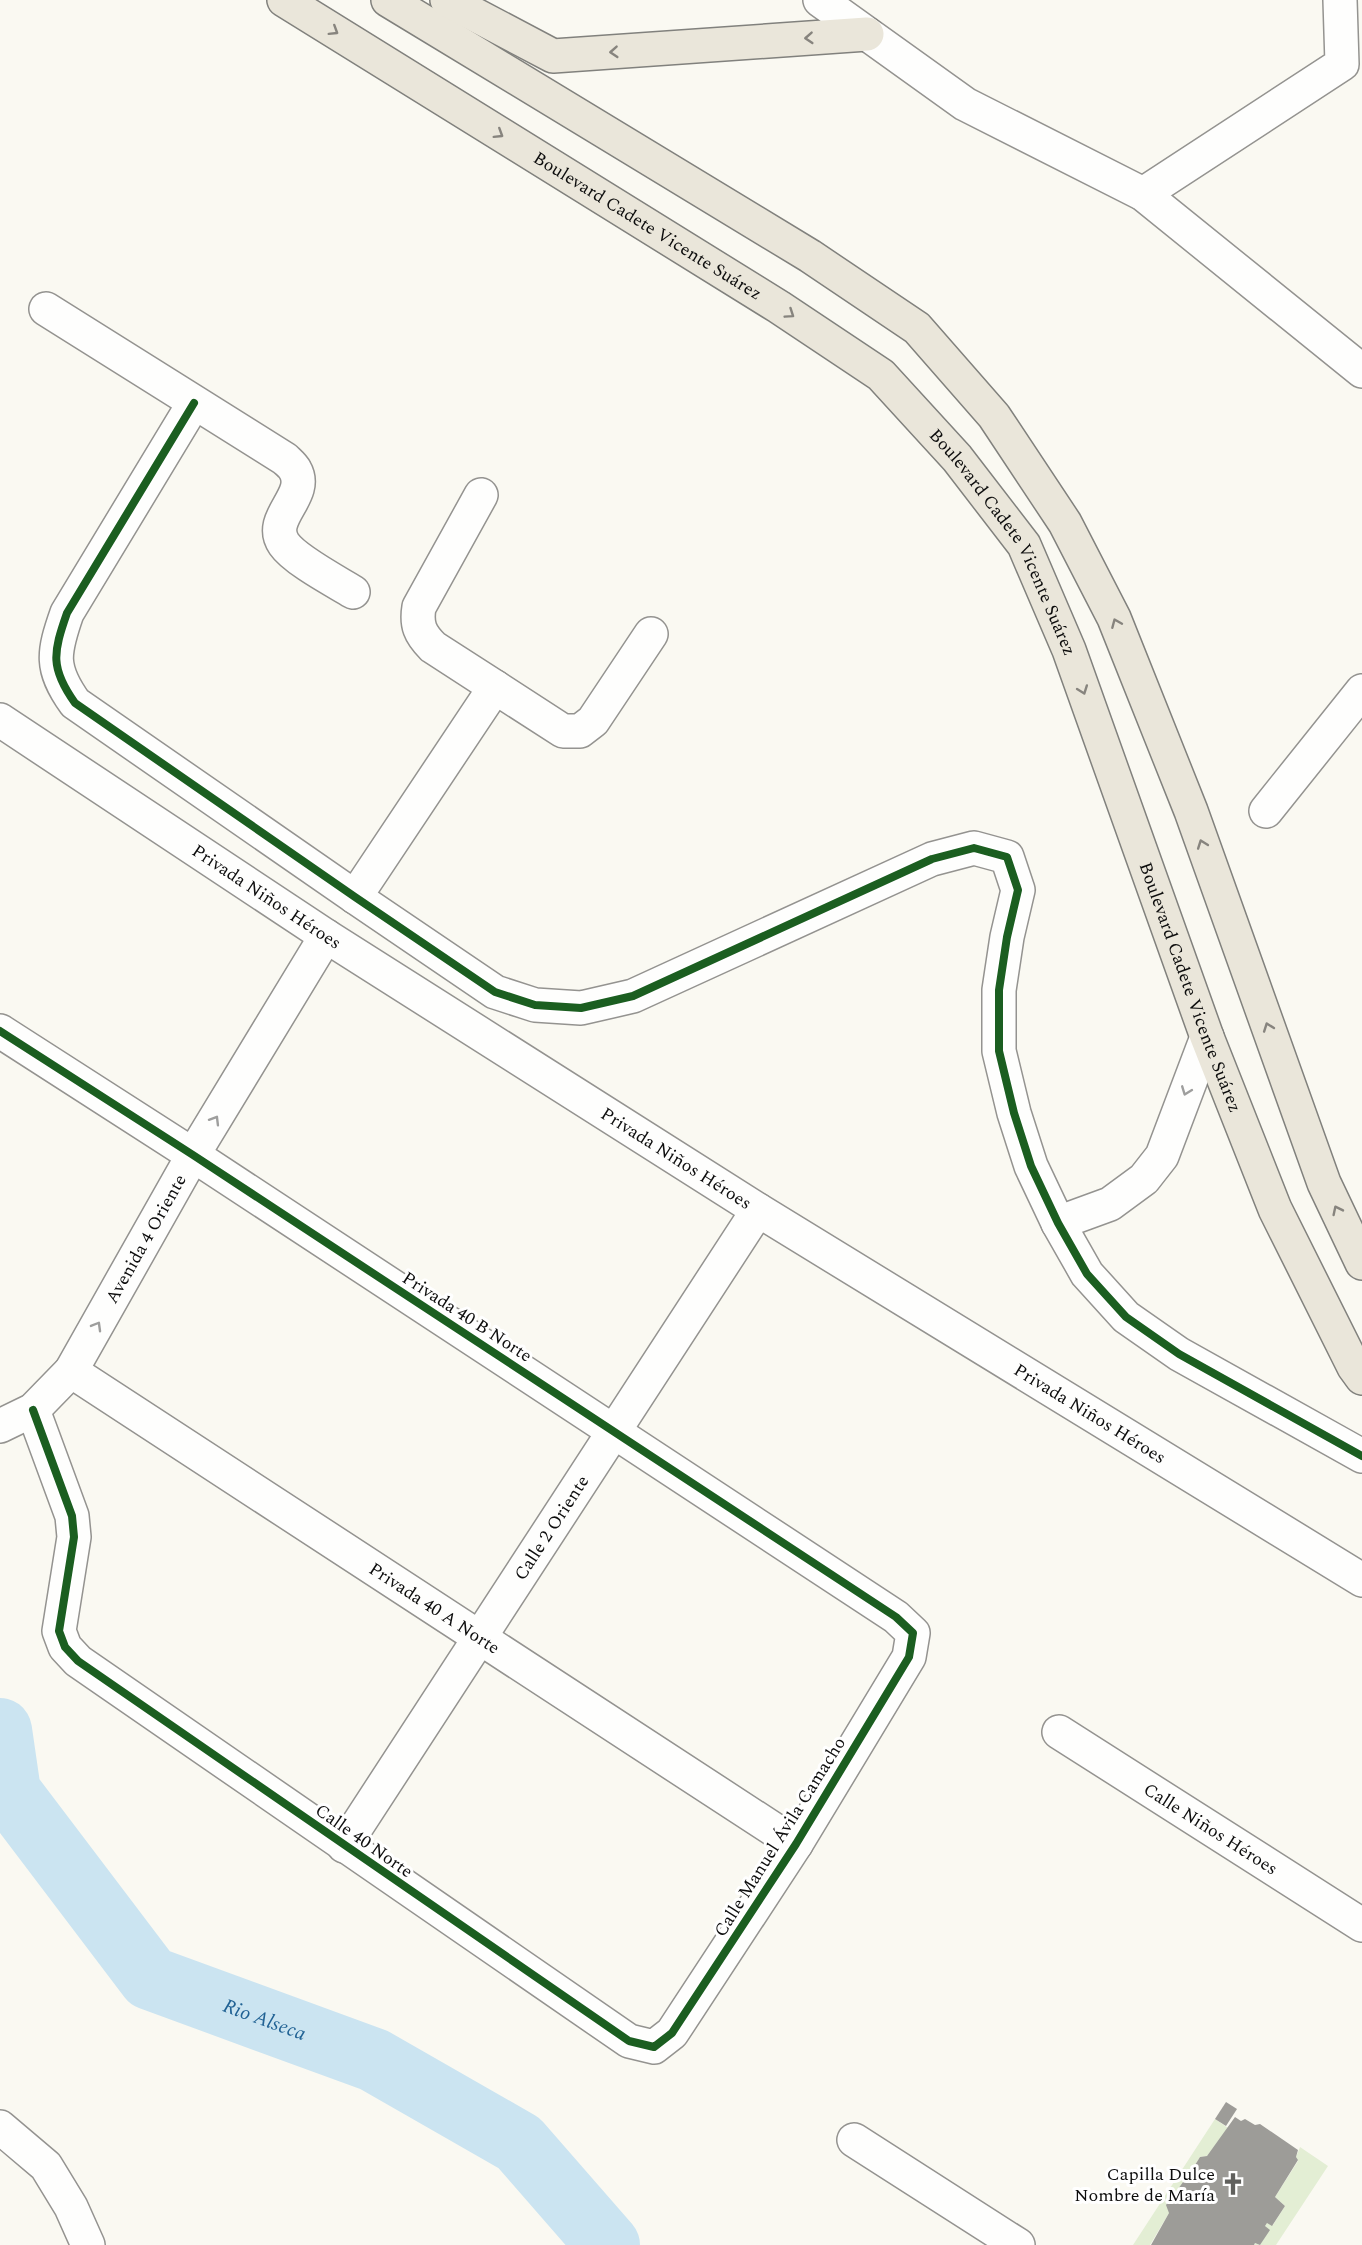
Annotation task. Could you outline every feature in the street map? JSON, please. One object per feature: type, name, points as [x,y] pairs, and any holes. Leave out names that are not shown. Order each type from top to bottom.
[{"type":"main road","name":"Boulevard Cadete Vicente Suárez","points":[[284,0],[779,307],[881,375],[957,458],[1024,545],[1069,650],[1207,1037],[1275,1209],[1354,1367],[1362,1378]]},
{"type":"main road","points":[[388,0],[810,256],[917,328],[994,416],[1065,523],[1114,618],[1191,812],[1324,1183],[1362,1263]]},
{"type":"main road","points":[[447,0],[553,56],[867,34]]},
{"type":"street","points":[[820,0],[965,104],[1143,194],[1362,371]]},
{"type":"street","points":[[1143,194],[1342,64],[1341,0]]},
{"type":"street","points":[[46,309],[285,459],[295,470],[298,483],[282,516],[279,530],[282,542],[291,552],[353,592]]},
{"type":"street","points":[[194,403],[66,613],[58,638],[56,664],[62,684],[75,703],[495,992],[535,1005],[581,1008],[633,996],[932,859],[974,848],[1007,857],[1018,890],[1007,937],[999,990],[999,1051],[1014,1113],[1031,1166],[1058,1223],[1087,1274],[1126,1317],[1179,1354],[1362,1456]]},
{"type":"street","points":[[481,495],[419,607],[416,621],[422,635],[433,647],[563,731],[580,731],[593,721],[651,634]]},
{"type":"street","points":[[355,897],[495,687]]},
{"type":"street","points":[[1266,811],[1362,691]]},
{"type":"street","name":"Privada Niños Héroes","points":[[0,720],[326,936],[758,1210],[1362,1580]]},
{"type":"street","name":"Avenida 4 Oriente","points":[[18,1418],[71,1371],[193,1155],[326,936]]},
{"type":"street","name":"Privada 40 B Norte","points":[[0,1031],[193,1155],[896,1617],[913,1633]]},
{"type":"street","points":[[1058,1223],[1110,1204],[1144,1179],[1162,1156],[1207,1037]]},
{"type":"street","name":"Calle 2 Oriente","points":[[344,1846],[758,1210]]},
{"type":"street","name":"Privada 40 A Norte","points":[[71,1371],[796,1844]]},
{"type":"street","name":"Calle 40 Norte","points":[[18,1418],[72,1516],[74,1537],[59,1631],[65,1647],[78,1661],[629,2041],[654,2047]]},
{"type":"street","name":"Calle Manuel Ávila Camacho","points":[[654,2047],[672,2033],[796,1844],[909,1657],[913,1633]]},
{"type":"street","name":"Calle Niños Héroes","points":[[1059,1732],[1362,1925]]},
{"type":"street","points":[[0,2127],[46,2166],[71,2207],[88,2245]]},
{"type":"street","points":[[854,2140],[1018,2245]]},
{"type":"green space","points":[[1215,2119],[1228,2128],[1207,2156],[1200,2157],[1190,2173],[1194,2177],[1186,2178],[1179,2189],[1183,2194],[1150,2245],[1133,2245]]},
{"type":"green space","points":[[1300,2147],[1328,2166],[1276,2245],[1260,2245],[1269,2230],[1265,2226],[1267,2223],[1273,2225],[1285,2206],[1275,2197],[1298,2161],[1296,2157]]},
{"type":"building","points":[[1226,2102],[1237,2109],[1226,2126],[1215,2119]]},
{"type":"building","name":"Capilla Dulce Nombre de María","points":[[1235,2117],[1241,2121],[1245,2119],[1255,2125],[1260,2124],[1298,2150],[1296,2157],[1298,2160],[1275,2197],[1285,2206],[1272,2226],[1267,2223],[1265,2226],[1270,2230],[1260,2245],[1255,2243],[1254,2245],[1151,2245],[1169,2213],[1166,2205],[1174,2194],[1181,2196],[1183,2194],[1178,2189],[1186,2178],[1194,2177],[1190,2173],[1200,2157],[1207,2156]]},
{"type":"waterway","name":"Rio Alseca","points":[[0,1730],[9,1792],[150,1978],[374,2060],[519,2143],[608,2245]]},
{"type":"cycle path","points":[[194,403],[67,613],[59,639],[56,660],[61,680],[75,703],[495,992],[535,1005],[581,1008],[633,996],[932,859],[974,848],[1007,857],[1018,890],[1007,937],[999,990],[999,1051],[1014,1113],[1031,1166],[1058,1223],[1087,1274],[1126,1317],[1179,1354],[1362,1456]]},
{"type":"cycle path","points":[[0,1031],[193,1155],[896,1617],[913,1633],[909,1657],[796,1844],[672,2033],[654,2047],[629,2041],[78,1661],[65,1647],[59,1631],[74,1537],[72,1516],[33,1410]]},
{"type":"place","name":"Capilla Dulce Nombre de María","points":[[1233,2184]]}]
